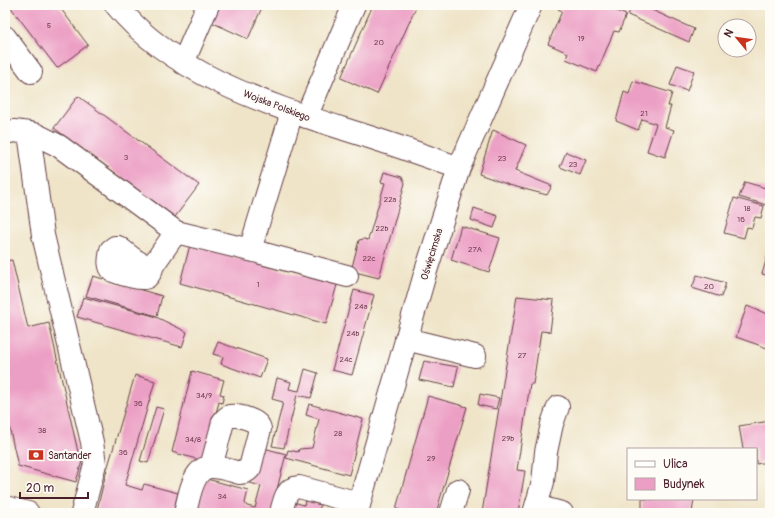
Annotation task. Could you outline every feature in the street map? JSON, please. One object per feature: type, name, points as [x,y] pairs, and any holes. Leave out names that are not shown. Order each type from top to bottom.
[{"type":"street","name":"Wojska Polskiego","points":[[116,5],[127,18],[159,46],[183,63],[250,95],[299,114],[459,168]]},
{"type":"street","points":[[183,63],[208,5]]},
{"type":"street","points":[[250,250],[299,114],[354,5]]},
{"type":"street","name":"Oświęcimska","points":[[358,508],[425,274],[459,168],[531,5]]},
{"type":"street","points":[[5,37],[31,72]]},
{"type":"street","points":[[5,133],[14,131],[29,133],[37,135],[59,146],[176,232],[347,276]]},
{"type":"street","points":[[29,133],[43,235],[94,454],[95,464],[82,513]]},
{"type":"street","points":[[153,265],[176,232]]},
{"type":"street","points":[[406,339],[475,356]]},
{"type":"street","points":[[558,408],[552,424],[542,482],[535,510],[562,513]]},
{"type":"street","points":[[185,513],[196,475],[211,467]]},
{"type":"street","points":[[281,513],[286,494],[294,488],[299,487],[358,508]]},
{"type":"street","points":[[451,513],[458,490]]},
{"type":"street","points":[[5,507],[28,513]]},
{"type":"building","points":[[9,5],[58,5],[88,45],[57,68]]},
{"type":"building","points":[[218,5],[263,5],[248,39],[211,22]]},
{"type":"building","points":[[373,5],[417,5],[377,94],[341,78]]},
{"type":"building","points":[[559,5],[602,5],[626,15],[619,32],[614,31],[597,72],[566,59],[568,53],[548,44],[562,11],[558,9]]},
{"type":"building","points":[[632,5],[641,5],[694,29],[689,42],[628,15]]},
{"type":"building","points":[[677,65],[694,71],[687,91],[670,85]]},
{"type":"building","points":[[633,81],[672,93],[668,106],[671,106],[665,127],[674,130],[665,157],[647,151],[656,124],[642,119],[638,130],[616,121],[624,92],[629,94]]},
{"type":"building","points":[[78,96],[199,185],[175,217],[54,128]]},
{"type":"building","points":[[493,130],[526,145],[515,171],[552,186],[547,195],[509,185],[479,174]]},
{"type":"building","points":[[566,152],[586,160],[580,175],[560,167]]},
{"type":"building","points":[[384,172],[402,177],[405,183],[379,278],[351,271],[359,240],[368,240],[385,183],[381,182]]},
{"type":"building","points":[[745,182],[769,189],[770,186],[770,206],[739,197]]},
{"type":"building","points":[[734,198],[764,206],[761,218],[755,217],[752,228],[747,227],[744,238],[724,233]]},
{"type":"building","points":[[474,208],[498,216],[494,228],[471,220]]},
{"type":"building","points":[[461,226],[500,238],[489,272],[451,260]]},
{"type":"building","points":[[190,245],[337,285],[326,324],[180,283]]},
{"type":"building","points":[[770,247],[770,276],[762,274]]},
{"type":"building","points":[[12,260],[28,328],[49,323],[78,452],[84,454],[76,482],[18,466],[5,408],[5,261]]},
{"type":"building","points":[[697,275],[726,283],[721,297],[692,288]]},
{"type":"building","points":[[93,276],[162,296],[157,316],[86,296]]},
{"type":"building","points":[[354,290],[374,295],[352,375],[332,370]]},
{"type":"building","points":[[517,296],[554,300],[550,332],[541,331],[533,384],[530,384],[517,470],[525,471],[518,513],[482,513]]},
{"type":"building","points":[[83,297],[154,316],[187,332],[182,347],[77,317]]},
{"type":"building","points":[[747,306],[770,315],[770,349],[736,337]]},
{"type":"building","points":[[218,342],[267,359],[260,378],[221,364],[223,357],[213,354]]},
{"type":"building","points":[[424,361],[458,367],[454,387],[419,380]]},
{"type":"building","points":[[305,369],[318,373],[311,398],[297,395],[284,448],[272,446],[283,402],[272,399],[277,378],[291,382],[289,389],[299,391]]},
{"type":"building","points":[[192,371],[224,380],[220,394],[224,395],[222,403],[219,402],[203,461],[172,452]]},
{"type":"building","points":[[135,375],[155,381],[125,485],[142,490],[144,484],[178,493],[173,513],[109,513],[97,510],[106,473]]},
{"type":"building","points":[[480,394],[499,398],[496,409],[478,405]]},
{"type":"building","points":[[428,396],[467,407],[436,513],[410,513],[396,509]]},
{"type":"building","points":[[309,404],[363,419],[349,475],[286,458],[288,450],[298,452],[299,449],[312,448],[319,419],[306,415]]},
{"type":"building","points":[[156,407],[164,409],[148,463],[140,461]]},
{"type":"building","points":[[770,421],[770,458],[767,459],[768,462],[757,464],[757,448],[743,448],[739,426]]},
{"type":"building","points":[[260,447],[286,454],[271,513],[193,513],[203,478],[248,490],[245,503],[247,506],[255,508],[261,486],[250,483]]},
{"type":"building","points":[[642,500],[694,500],[692,513],[642,513]]},
{"type":"building","points":[[305,501],[321,505],[319,509],[331,513],[290,513],[293,502],[304,505]]},
{"type":"place","name":"Santander","points":[[36,455]]}]
